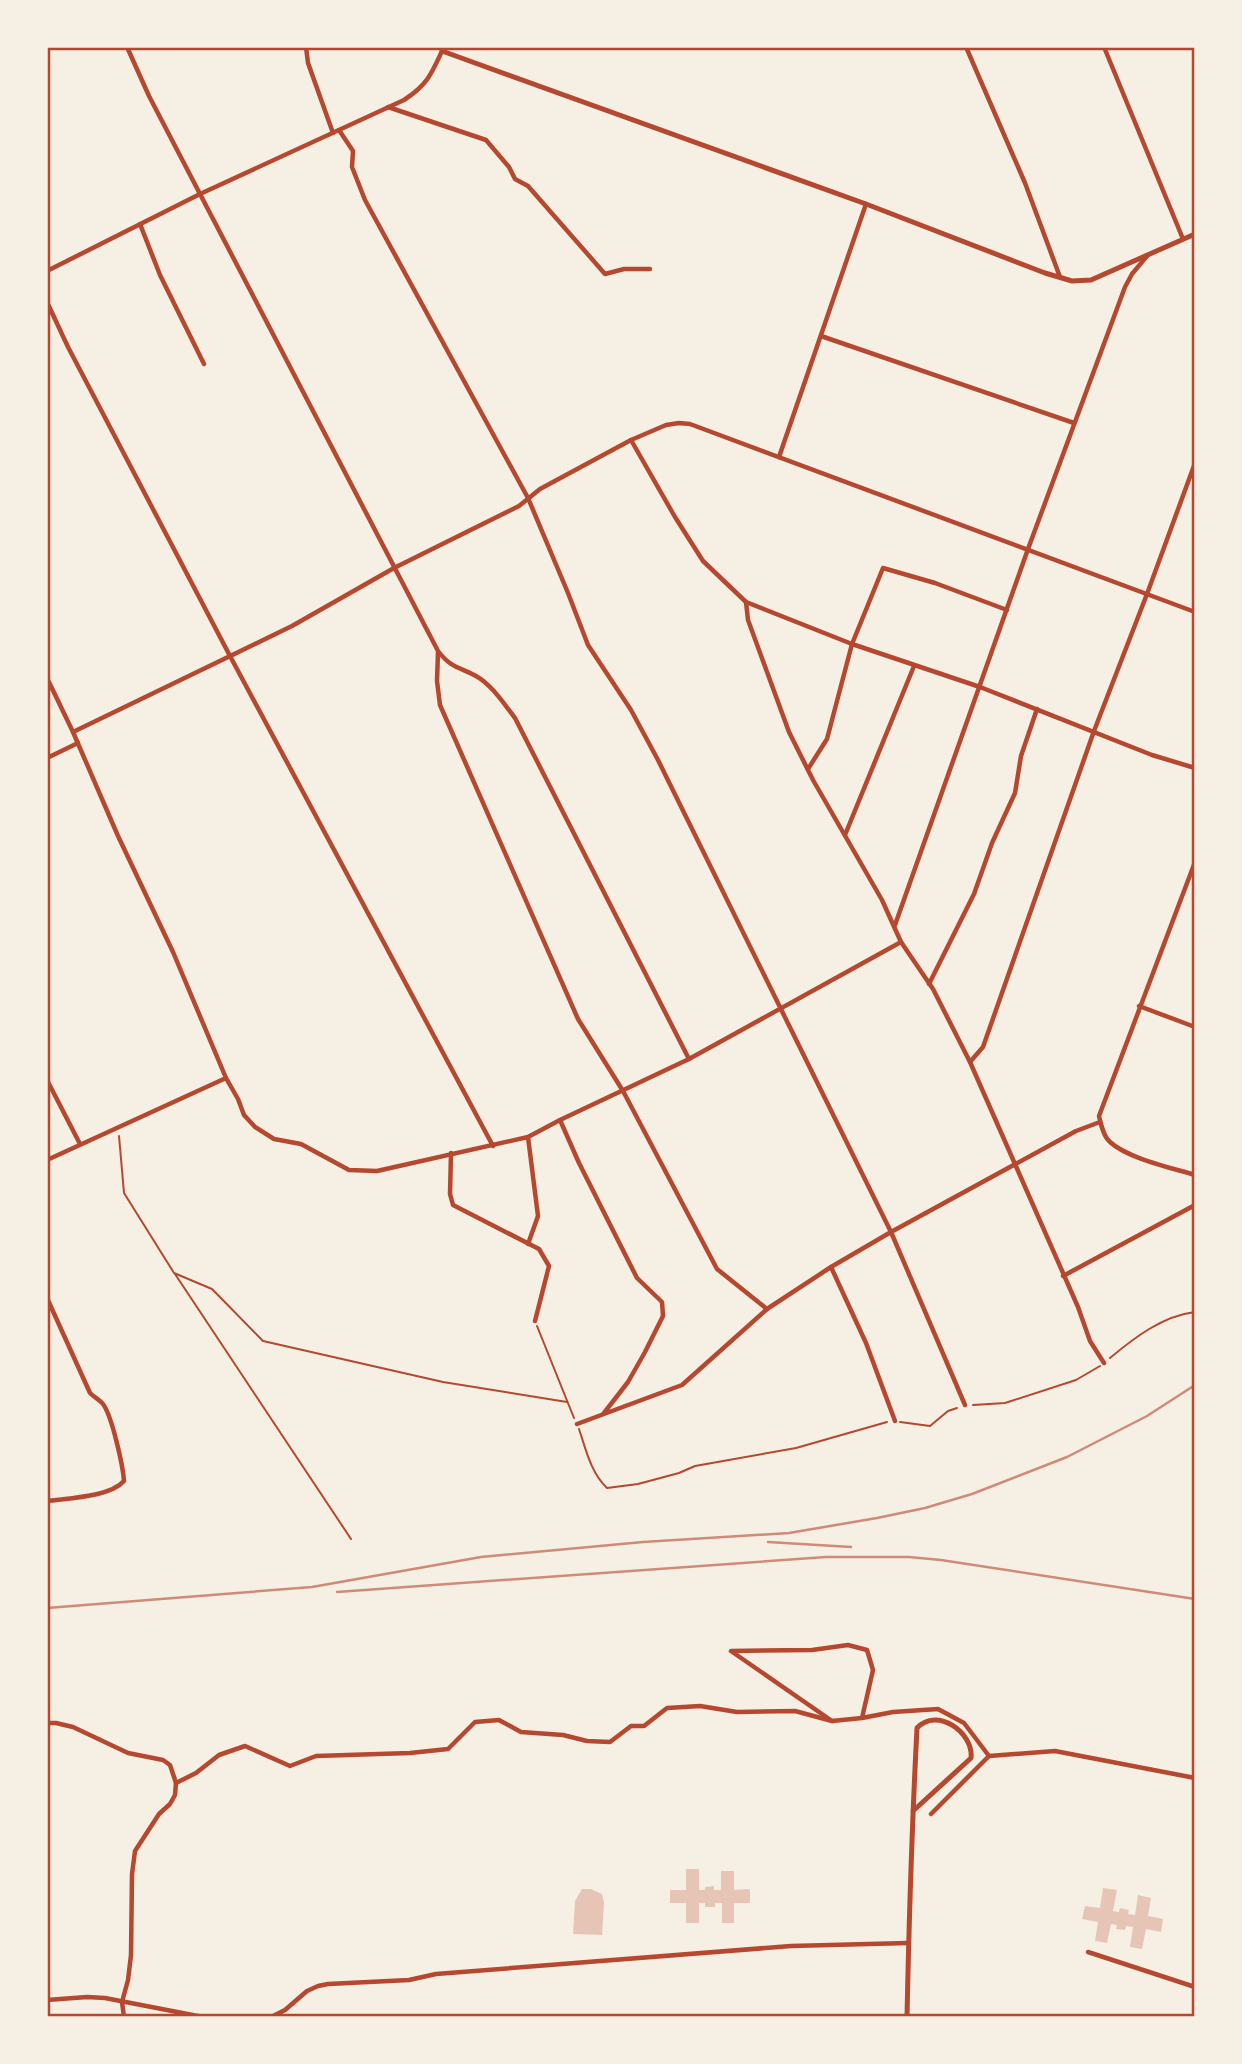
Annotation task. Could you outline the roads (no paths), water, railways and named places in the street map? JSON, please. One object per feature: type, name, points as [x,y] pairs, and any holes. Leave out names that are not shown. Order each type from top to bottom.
[{"type":"street","points":[[127,47],[149,96],[438,652],[455,668],[477,677],[490,688],[515,718],[690,1059]]},
{"type":"street","points":[[306,47],[308,63],[333,133]]},
{"type":"street","points":[[966,47],[1025,183],[1061,278]]},
{"type":"street","points":[[1104,47],[1183,239]]},
{"type":"street","points":[[47,271],[200,194],[419,90],[431,76],[443,49],[1072,281],[1091,280],[1195,234]]},
{"type":"street","points":[[388,107],[486,140],[509,167],[515,179],[527,186],[605,274],[624,269],[650,269]]},
{"type":"street","points":[[339,130],[353,151],[352,167],[365,200],[528,498],[588,646],[631,710],[658,760],[891,1232],[965,1405]]},
{"type":"street","points":[[779,457],[866,204]]},
{"type":"street","points":[[141,224],[160,275],[204,364]]},
{"type":"street","points":[[895,925],[1028,549],[1125,287],[1150,253]]},
{"type":"street","points":[[47,302],[230,656],[492,1146]]},
{"type":"street","points":[[821,336],[1074,423]]},
{"type":"street","points":[[73,732],[292,626],[394,568],[519,506],[540,489],[631,440],[666,425],[679,423],[690,424],[1195,612]]},
{"type":"street","points":[[631,440],[675,517],[704,561],[746,602],[852,644],[979,687],[1152,755],[1195,768]]},
{"type":"street","points":[[970,1062],[983,1047],[1094,731],[1195,463]]},
{"type":"street","points":[[807,770],[827,739],[852,644],[883,568],[935,583],[1007,610]]},
{"type":"street","points":[[746,602],[748,620],[789,732],[807,770],[895,925],[901,942],[929,984],[970,1062],[1078,1307],[1090,1341],[1104,1363]]},
{"type":"street","points":[[438,652],[440,705],[578,1019],[623,1091],[717,1269],[767,1309]]},
{"type":"street","points":[[845,836],[914,666]]},
{"type":"street","points":[[47,678],[173,952],[244,1115],[274,1139],[301,1144],[349,1170],[377,1171],[528,1137],[690,1059],[901,942]]},
{"type":"street","points":[[929,984],[974,894],[992,842],[1015,793],[1021,756],[1037,709]]},
{"type":"street","points":[[47,758],[78,743]]},
{"type":"street","points":[[577,1424],[682,1385],[767,1309],[831,1267],[1099,1119],[1195,862]]},
{"type":"street","points":[[1139,1006],[1195,1027]]},
{"type":"street","points":[[47,1160],[226,1078]]},
{"type":"street","points":[[47,1080],[80,1144]]},
{"type":"street","points":[[1099,1119],[1109,1141],[1148,1161],[1195,1175]]},
{"type":"street","points":[[561,1120],[579,1163],[637,1278],[662,1302],[663,1316],[645,1352],[628,1382],[602,1416]]},
{"type":"street","points":[[528,1137],[538,1216],[528,1244]]},
{"type":"street","points":[[451,1153],[450,1194],[453,1205],[539,1250],[549,1266],[535,1321]]},
{"type":"street","points":[[1063,1276],[1195,1205]]},
{"type":"street","points":[[831,1267],[866,1343],[895,1421]]},
{"type":"street","points":[[47,1298],[90,1393],[103,1404],[109,1417],[124,1481],[118,1488],[107,1491],[47,1502]]},
{"type":"street","points":[[832,1721],[731,1651],[812,1650],[848,1644],[867,1650],[873,1670],[862,1718]]},
{"type":"street","points":[[176,1783],[196,1773],[219,1755],[245,1746],[290,1766],[316,1756],[448,1749],[475,1721],[499,1720],[521,1732],[610,1742],[631,1726],[644,1726],[667,1708],[700,1706],[737,1712],[796,1711],[832,1721],[938,1709],[964,1723],[989,1756]]},
{"type":"street","points":[[907,2017],[912,1811],[917,1728],[930,1720],[953,1724],[969,1742],[971,1758],[912,1811]]},
{"type":"street","points":[[47,1723],[73,1727],[128,1753],[163,1759],[170,1765],[176,1783],[170,1804],[159,1814],[135,1851],[132,1874],[131,1955],[122,2002],[124,2017]]},
{"type":"street","points":[[931,1814],[989,1756],[1055,1751],[1195,1778]]},
{"type":"street","points":[[271,2017],[285,2010],[307,1991],[328,1984],[409,1980],[430,1975],[791,1946],[908,1943]]},
{"type":"street","points":[[1088,1952],[1195,1987]]},
{"type":"street","points":[[47,2000],[105,1998],[203,2017]]},
{"type":"railway","points":[[47,1608],[312,1587],[481,1557],[643,1542],[789,1533],[877,1518],[972,1494],[1067,1457],[1147,1416],[1195,1385]]},
{"type":"railway","points":[[768,1542],[851,1547]]},
{"type":"railway","points":[[337,1592],[826,1557],[909,1557],[1195,1599]]}]
